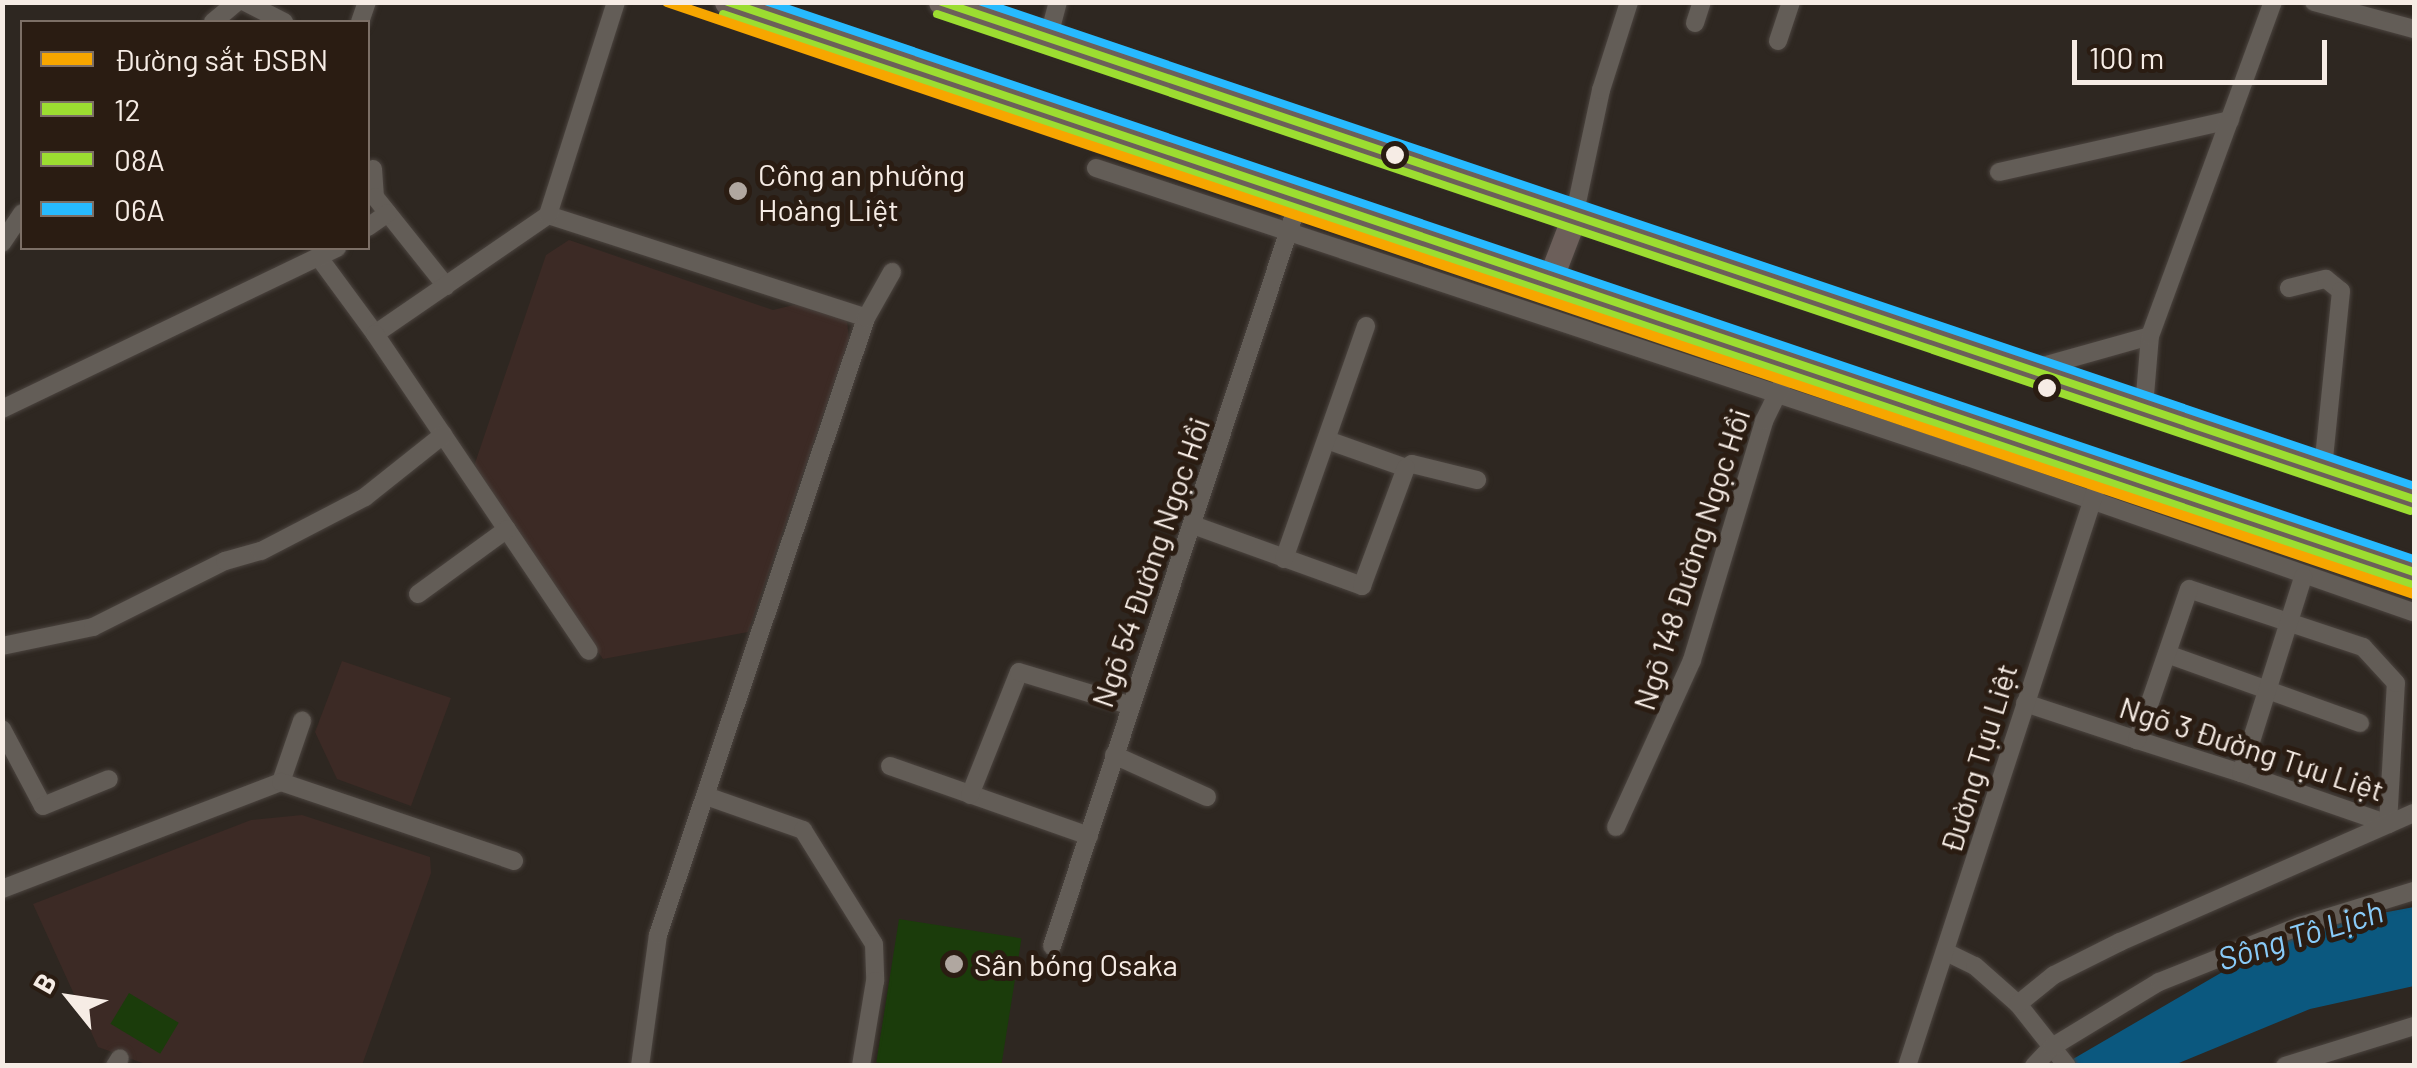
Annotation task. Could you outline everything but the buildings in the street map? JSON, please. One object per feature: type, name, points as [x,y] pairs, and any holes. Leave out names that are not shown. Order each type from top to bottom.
[{"type":"highway","points":[[728,2],[2414,572]]},
{"type":"highway","points":[[941,2],[2414,499]]},
{"type":"highway","points":[[1549,282],[1574,217]]},
{"type":"street","points":[[215,20],[237,2]]},
{"type":"street","points":[[245,2],[280,20]]},
{"type":"street","points":[[372,330],[446,286],[548,215],[616,2]]},
{"type":"street","points":[[1048,39],[1058,2]]},
{"type":"street","points":[[1574,217],[1601,90],[1630,2]]},
{"type":"street","points":[[1696,23],[1702,2]]},
{"type":"street","points":[[1778,40],[1791,2]]},
{"type":"street","points":[[2144,407],[2150,336],[2272,2]]},
{"type":"street","points":[[2314,2],[2414,29]]},
{"type":"street","points":[[1999,172],[2230,120]]},
{"type":"street","points":[[1096,168],[1777,393],[2414,612]]},
{"type":"street","points":[[373,169],[378,203],[446,286]]},
{"type":"street","name":"Ngõ 54 Đường Ngọc Hồi","points":[[1052,946],[1128,705],[1193,525],[1300,197]]},
{"type":"street","points":[[548,215],[866,318]]},
{"type":"street","points":[[2,242],[20,216]]},
{"type":"street","points":[[2,409],[334,250]]},
{"type":"street","points":[[320,259],[589,650]]},
{"type":"street","points":[[640,1066],[658,936],[866,318],[892,272]]},
{"type":"street","points":[[2289,288],[2326,279],[2341,291],[2323,468]]},
{"type":"street","points":[[1284,559],[1366,326]]},
{"type":"street","points":[[2013,365],[2042,369],[2150,336]]},
{"type":"street","name":"Ngõ 148 Đường Ngọc Hồi","points":[[1616,827],[1692,660],[1777,393],[1792,364]]},
{"type":"street","points":[[2,646],[93,627],[225,561],[262,551],[365,496],[442,435]]},
{"type":"street","points":[[1327,440],[1406,468],[1478,480]]},
{"type":"street","points":[[1193,525],[1362,586],[1406,468]]},
{"type":"street","name":"Đường Tựu Liệt","points":[[1907,1066],[2089,499],[2104,468]]},
{"type":"street","points":[[418,594],[507,529]]},
{"type":"street","points":[[2241,772],[2303,577]]},
{"type":"street","points":[[2137,740],[2188,589],[2288,624]]},
{"type":"street","name":"Ngõ 3 Đường Tựu Liệt","points":[[2025,702],[2388,824],[2396,683],[2363,648],[2288,624]]},
{"type":"street","points":[[2167,654],[2360,724]]},
{"type":"street","points":[[970,794],[1019,672],[1128,705]]},
{"type":"street","points":[[282,782],[302,721]]},
{"type":"street","points":[[2,729],[42,806],[109,779]]},
{"type":"street","points":[[1114,755],[1207,797]]},
{"type":"street","points":[[890,766],[1089,836]]},
{"type":"street","points":[[2,889],[282,782],[514,861]]},
{"type":"street","points":[[706,796],[803,830],[874,944],[875,981],[861,1066]]},
{"type":"street","points":[[2018,1004],[2054,975],[2120,942],[2414,814]]},
{"type":"street","points":[[2034,1066],[2060,1057],[2159,982],[2300,926],[2414,892]]},
{"type":"street","points":[[1946,952],[1975,966],[2018,1004],[2060,1057]]},
{"type":"street","points":[[2285,1066],[2414,1026]]},
{"type":"shaded area","points":[[569,240],[773,310],[802,303],[847,321],[849,339],[748,632],[603,659],[473,469],[546,255]]},
{"type":"shaded area","points":[[342,661],[451,698],[411,806],[337,779],[315,732]]},
{"type":"shaded area","points":[[302,815],[430,857],[431,873],[362,1065],[148,1065],[98,1047],[33,904],[251,820]]},
{"type":"green space","points":[[899,919],[1021,938],[1001,1066],[900,1066],[876,1062]]},
{"type":"green space","points":[[129,993],[179,1023],[160,1054],[110,1024]]},
{"type":"water","points":[[2414,907],[2414,986],[2310,1009],[2174,1065],[2061,1066],[2255,953],[2339,921]]},
{"type":"rail line","name":"ĐSBN","points":[[667,2],[2414,594]]},
{"type":"transit line","name":"12","points":[[728,2],[2414,572]]},
{"type":"transit line","name":"06A","points":[[768,2],[2414,559]]},
{"type":"transit line","name":"12","points":[[942,2],[2414,499]]},
{"type":"transit line","name":"06A","points":[[982,2],[2414,486]]},
{"type":"transit line","name":"08A","points":[[723,14],[2410,584]]},
{"type":"transit line","name":"08A","points":[[937,14],[2410,511]]},
{"type":"place","name":"Công an phường Hoàng Liệt","points":[[738,191]]},
{"type":"place","name":"Sân bóng Osaka","points":[[954,964]]},
{"type":"water label","name":"Sông Tô Lịch","points":[[2300,934]]}]
